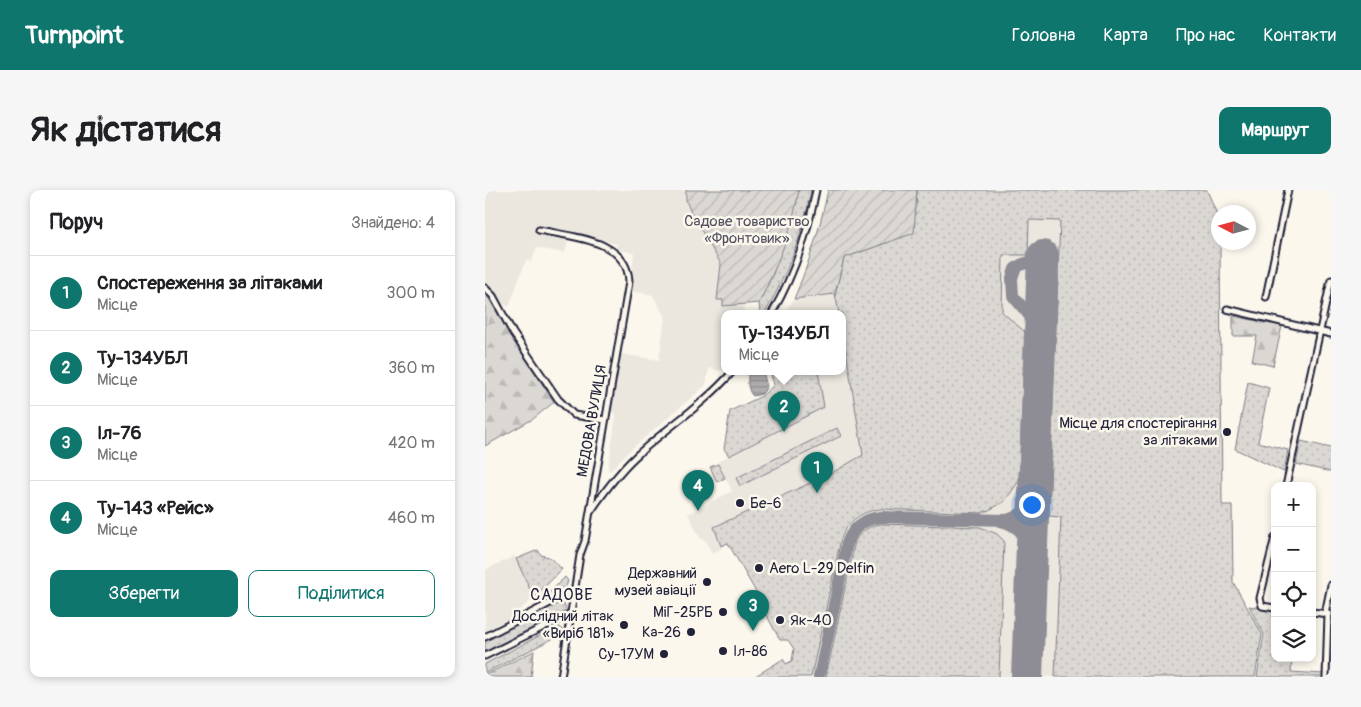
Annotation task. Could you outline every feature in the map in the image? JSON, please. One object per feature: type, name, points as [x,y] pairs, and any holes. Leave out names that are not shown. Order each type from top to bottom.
[{"type":"street","points":[[774,310],[787,286],[798,256],[816,190]]},
{"type":"street","points":[[1266,297],[1288,190]]},
{"type":"street","name":"МЕДОВА ВУЛИЦЯ","points":[[539,230],[602,244],[623,259],[627,268],[629,282],[585,541],[580,555],[561,677]]},
{"type":"street","points":[[1287,482],[1331,280]]},
{"type":"street","points":[[485,288],[493,296],[513,333],[558,399],[575,415],[605,420]]},
{"type":"street","points":[[1227,309],[1331,334]]},
{"type":"street","points":[[589,513],[625,467],[662,434],[703,403],[729,375]]},
{"type":"street","points":[[1271,553],[1260,598],[1262,606],[1271,607]]},
{"type":"street","points":[[1326,677],[1331,585]]},
{"type":"street","points":[[485,637],[575,590]]},
{"type":"street","points":[[485,656],[571,613]]},
{"type":"shaded area","points":[[485,190],[686,190],[691,213],[721,264],[719,289],[724,300],[723,306],[743,305],[744,310],[721,310],[721,371],[709,368],[706,385],[629,451],[610,471],[608,469],[616,416],[610,408],[619,354],[659,360],[665,317],[653,295],[630,291],[634,253],[616,249],[617,244],[570,234],[565,253],[537,248],[531,262],[526,260],[509,307],[503,304],[485,282]]},
{"type":"shaded area","points":[[917,190],[1207,190],[1213,205],[1211,205],[1211,250],[1220,250],[1222,505],[1232,505],[1233,582],[1262,634],[1255,677],[792,677],[808,594],[714,528],[722,548],[712,554],[706,541],[700,538],[688,514],[732,491],[717,462],[824,407],[819,375],[846,375],[846,310],[787,310],[794,299],[835,294],[913,233]],"holes":[[[837,428],[841,436],[740,486],[736,478]]]},
{"type":"shaded area","points":[[748,375],[764,375],[767,387],[762,394],[753,396],[751,394]]},
{"type":"shaded area","points":[[515,556],[534,598],[511,617],[485,631],[485,570]]},
{"type":"green space","name":"Садове товариство «Фронтовик»","points":[[686,190],[799,190],[783,248],[759,303],[723,306],[723,300],[717,300],[721,264],[691,213],[686,200]]},
{"type":"green space","points":[[799,190],[811,190],[804,222],[787,269],[767,310],[760,310],[759,303],[773,274]]},
{"type":"green space","name":"Садове товариство «Фронтовик»","points":[[828,190],[917,190],[914,233],[844,258],[835,294],[794,299],[814,245]]},
{"type":"green space","points":[[917,190],[1207,190],[1213,205],[1211,205],[1211,250],[1220,250],[1222,505],[1232,505],[1233,582],[1262,634],[1255,677],[1055,677],[1061,517],[1049,516],[1060,221],[1029,220],[1028,255],[1003,255],[1002,312],[1025,332],[1019,481],[1004,502],[981,513],[882,509],[862,514],[847,527],[841,539],[811,677],[754,677],[783,659],[786,664],[792,661],[794,649],[788,640],[780,640],[767,616],[755,607],[761,604],[761,601],[728,543],[721,546],[714,527],[830,474],[863,455],[846,351],[846,310],[838,310],[835,294],[844,258],[913,233]]},
{"type":"green space","points":[[485,292],[554,402],[533,419],[485,446]]},
{"type":"green space","points":[[1233,316],[1282,326],[1273,366],[1252,361],[1257,336],[1233,336]]},
{"type":"green space","points":[[771,375],[819,375],[824,407],[729,456],[724,449],[730,411],[762,396],[774,385]]},
{"type":"green space","points":[[1248,382],[1269,388],[1258,442],[1288,450],[1284,472],[1235,449]]},
{"type":"green space","points":[[837,428],[841,436],[740,486],[736,478]]},
{"type":"green space","points":[[1301,441],[1331,448],[1331,472],[1296,464]]},
{"type":"green space","points":[[718,464],[725,478],[717,482],[710,467]]},
{"type":"green space","points":[[881,524],[980,527],[997,534],[1004,541],[999,677],[826,677],[855,541],[866,529]]},
{"type":"green space","points":[[538,550],[541,555],[549,557],[562,569],[534,598],[516,559]]},
{"type":"green space","points":[[565,577],[568,581],[560,597],[518,617],[533,609]]},
{"type":"green space","points":[[557,602],[564,604],[567,612],[485,653],[485,641]]},
{"type":"green space","points":[[1249,606],[1271,610],[1271,662],[1292,662],[1291,672],[1324,674],[1324,677],[1257,677],[1264,634]]},
{"type":"green space","points":[[556,627],[560,627],[563,630],[562,640],[558,636],[485,673],[485,664]]},
{"type":"green space","points":[[534,651],[531,677],[485,677],[485,675]]},
{"type":"taxiway","points":[[1040,341],[1034,321],[1013,296],[1012,278],[1015,269],[1020,265],[1039,262],[1045,264],[1052,274],[1053,281],[1050,293],[1041,311]]},
{"type":"taxiway","points":[[819,677],[847,544],[852,533],[860,525],[870,519],[881,517],[1007,520],[1020,514],[1028,505],[1033,493],[1035,479]]},
{"type":"taxiway","points":[[1000,521],[1013,526],[1022,533],[1028,544],[1031,557]]},
{"type":"runway","points":[[1027,677],[1043,256]]},
{"type":"place","name":"Ту-134УБЛ","points":[[784,432]]},
{"type":"place","name":"Місце для спостерігання за літаками","points":[[1227,432]]},
{"type":"place","name":"Спостереження за літаками","points":[[817,493]]},
{"type":"place","name":"Бе-6","points":[[740,503]]},
{"type":"place","name":"Ту-143 «Рейс»","points":[[698,511]]},
{"type":"place","name":"Aero L-29 Delfin","points":[[759,568]]},
{"type":"place","name":"Державний музей авіації","points":[[707,582]]},
{"type":"place","name":"МіГ-25РБ","points":[[723,612]]},
{"type":"place","name":"Як-40","points":[[780,620]]},
{"type":"place","name":"Дослідний літак «Виріб 181»","points":[[624,625]]},
{"type":"place","name":"Іл-76","points":[[753,631]]},
{"type":"place","name":"Ка-26","points":[[691,632]]},
{"type":"place","name":"Іл-86","points":[[723,651]]},
{"type":"place","name":"Су-17УМ","points":[[664,654]]},
{"type":"district","name":"САДОВЕ","points":[[562,595]]}]
